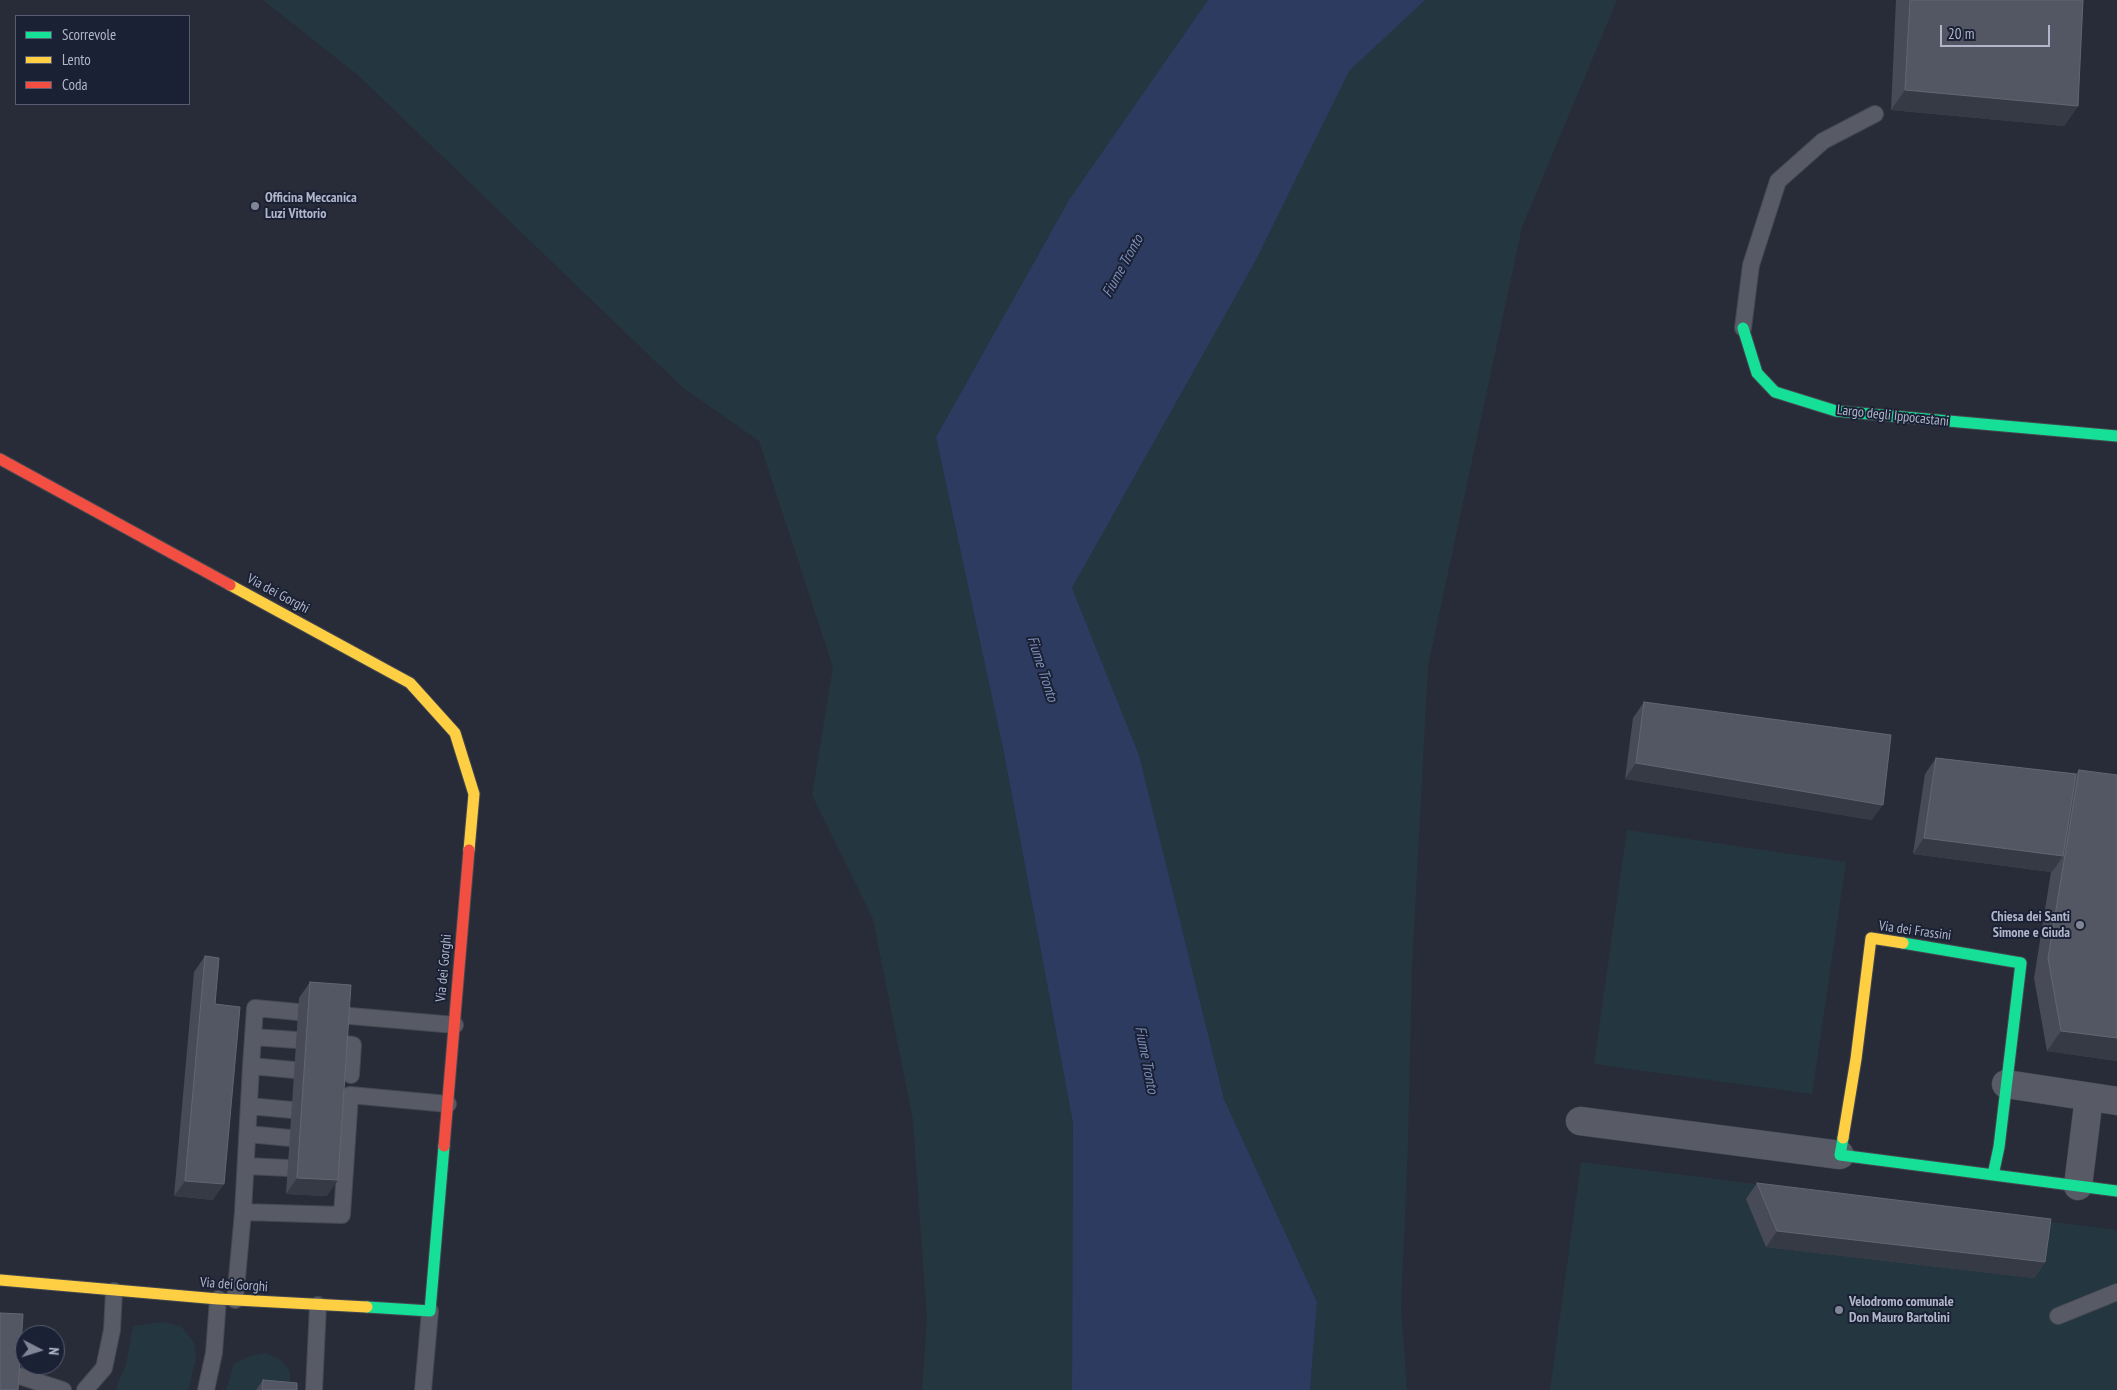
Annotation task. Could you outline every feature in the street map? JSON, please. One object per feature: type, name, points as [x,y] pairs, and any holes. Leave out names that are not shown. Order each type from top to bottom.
[{"type":"street","name":"Largo degli Ippocastani","points":[[1743,328],[1757,373],[1775,392],[1836,411],[2117,436]]},
{"type":"street","name":"Via dei Gorghi","points":[[0,459],[410,682],[455,733],[474,794],[430,1311],[218,1299],[0,1280]]},
{"type":"street","name":"Via dei Frassini","points":[[1840,1155],[1856,1059],[1871,938],[2021,963],[2000,1147],[1993,1175]]},
{"type":"street","points":[[2006,1084],[2117,1101]]},
{"type":"street","points":[[2078,1186],[2089,1097]]},
{"type":"street","points":[[1580,1121],[2117,1191]]},
{"type":"lane","name":"Largo degli Ippocastani","points":[[1743,328],[1751,265],[1778,181],[1823,141],[1875,114]]},
{"type":"lane","points":[[235,1300],[244,1212],[255,1008],[298,1012]]},
{"type":"lane","points":[[339,1015],[455,1025]]},
{"type":"lane","points":[[253,1037],[296,1040]]},
{"type":"lane","points":[[244,1212],[342,1216],[347,1142],[341,1114],[350,1095],[343,1075],[353,1045],[337,1044]]},
{"type":"lane","points":[[252,1066],[294,1070]]},
{"type":"lane","points":[[350,1095],[448,1104]]},
{"type":"lane","points":[[249,1106],[292,1110]]},
{"type":"lane","points":[[248,1134],[290,1138]]},
{"type":"lane","points":[[330,1140],[347,1142]]},
{"type":"lane","points":[[246,1166],[288,1168]]},
{"type":"lane","points":[[329,1171],[346,1172]]},
{"type":"lane","points":[[85,1390],[104,1368],[112,1330],[114,1291]]},
{"type":"lane","points":[[2058,1316],[2117,1292]]},
{"type":"lane","points":[[206,1390],[214,1353],[218,1299]]},
{"type":"lane","points":[[314,1390],[318,1304]]},
{"type":"lane","points":[[423,1390],[430,1311]]},
{"type":"lane","points":[[16,1375],[63,1390]]},
{"type":"shaded area","points":[[263,0],[1208,0],[1069,200],[936,437],[1004,753],[1073,1123],[1072,1390],[922,1390],[927,1319],[913,1120],[873,919],[812,795],[833,667],[759,441],[682,387],[359,76]]},
{"type":"shaded area","points":[[1425,0],[1617,0],[1522,227],[1428,666],[1412,966],[1408,1144],[1401,1307],[1407,1390],[1310,1390],[1317,1302],[1224,1099],[1139,755],[1072,588],[1256,260],[1349,70]]},
{"type":"shaded area","points":[[1627,830],[1846,862],[1812,1094],[1594,1064]]},
{"type":"shaded area","name":"Velodromo comunale Don Mauro Bartolini","points":[[1581,1162],[2117,1230],[2117,1390],[1550,1390]]},
{"type":"shaded area","points":[[162,1322],[181,1326],[194,1343],[196,1359],[188,1390],[115,1390],[126,1365],[133,1326]]},
{"type":"shaded area","points":[[266,1353],[282,1361],[290,1373],[290,1390],[226,1390],[234,1364],[250,1356]]},
{"type":"water","name":"Fiume Tronto","points":[[1208,0],[1425,0],[1349,71],[1256,260],[1072,588],[1139,755],[1224,1099],[1317,1302],[1310,1390],[1072,1390],[1073,1123],[1004,753],[936,437],[1069,200]]},
{"type":"building","points":[[1910,0],[2083,0],[2078,106],[1905,90]]},
{"type":"building","points":[[1644,702],[1891,735],[1883,805],[1636,763]]},
{"type":"building","points":[[1936,758],[2076,774],[2063,856],[1924,838]]},
{"type":"building","name":"Chiesa dei Santi Simone e Giuda","points":[[2079,770],[2117,775],[2117,1038],[2061,1031],[2048,958]]},
{"type":"building","points":[[205,956],[219,958],[215,1004],[240,1007],[224,1184],[185,1181]]},
{"type":"building","points":[[310,982],[351,985],[338,1180],[297,1178]]},
{"type":"building","points":[[1757,1183],[2051,1219],[2045,1262],[1777,1231]]},
{"type":"building","points":[[0,1313],[23,1314],[22,1325],[15,1325],[15,1375],[19,1375],[18,1390],[0,1390]]},
{"type":"building","points":[[263,1380],[297,1383],[297,1390],[262,1390]]},
{"type":"traffic: fast","points":[[1743,328],[1757,373],[1775,392],[1836,411],[2117,436]]},
{"type":"traffic: fast","points":[[1903,943],[2021,963],[1999,1147],[1993,1175]]},
{"type":"traffic: fast","points":[[1843,1138],[1840,1155],[2117,1191]]},
{"type":"traffic: fast","points":[[367,1307],[430,1311],[444,1146]]},
{"type":"traffic: slow","points":[[230,585],[410,683],[455,733],[474,794],[469,850]]},
{"type":"traffic: slow","points":[[1843,1138],[1856,1059],[1871,938],[1903,943]]},
{"type":"traffic: slow","points":[[0,1280],[218,1299],[367,1307]]},
{"type":"traffic: jam","points":[[0,459],[230,585]]},
{"type":"traffic: jam","points":[[444,1146],[469,850]]},
{"type":"place","name":"Officina Meccanica Luzi Vittorio","points":[[255,206]]},
{"type":"place","name":"Chiesa dei Santi Simone e Giuda","points":[[2080,925]]},
{"type":"place","name":"Velodromo comunale Don Mauro Bartolini","points":[[1839,1310]]}]
